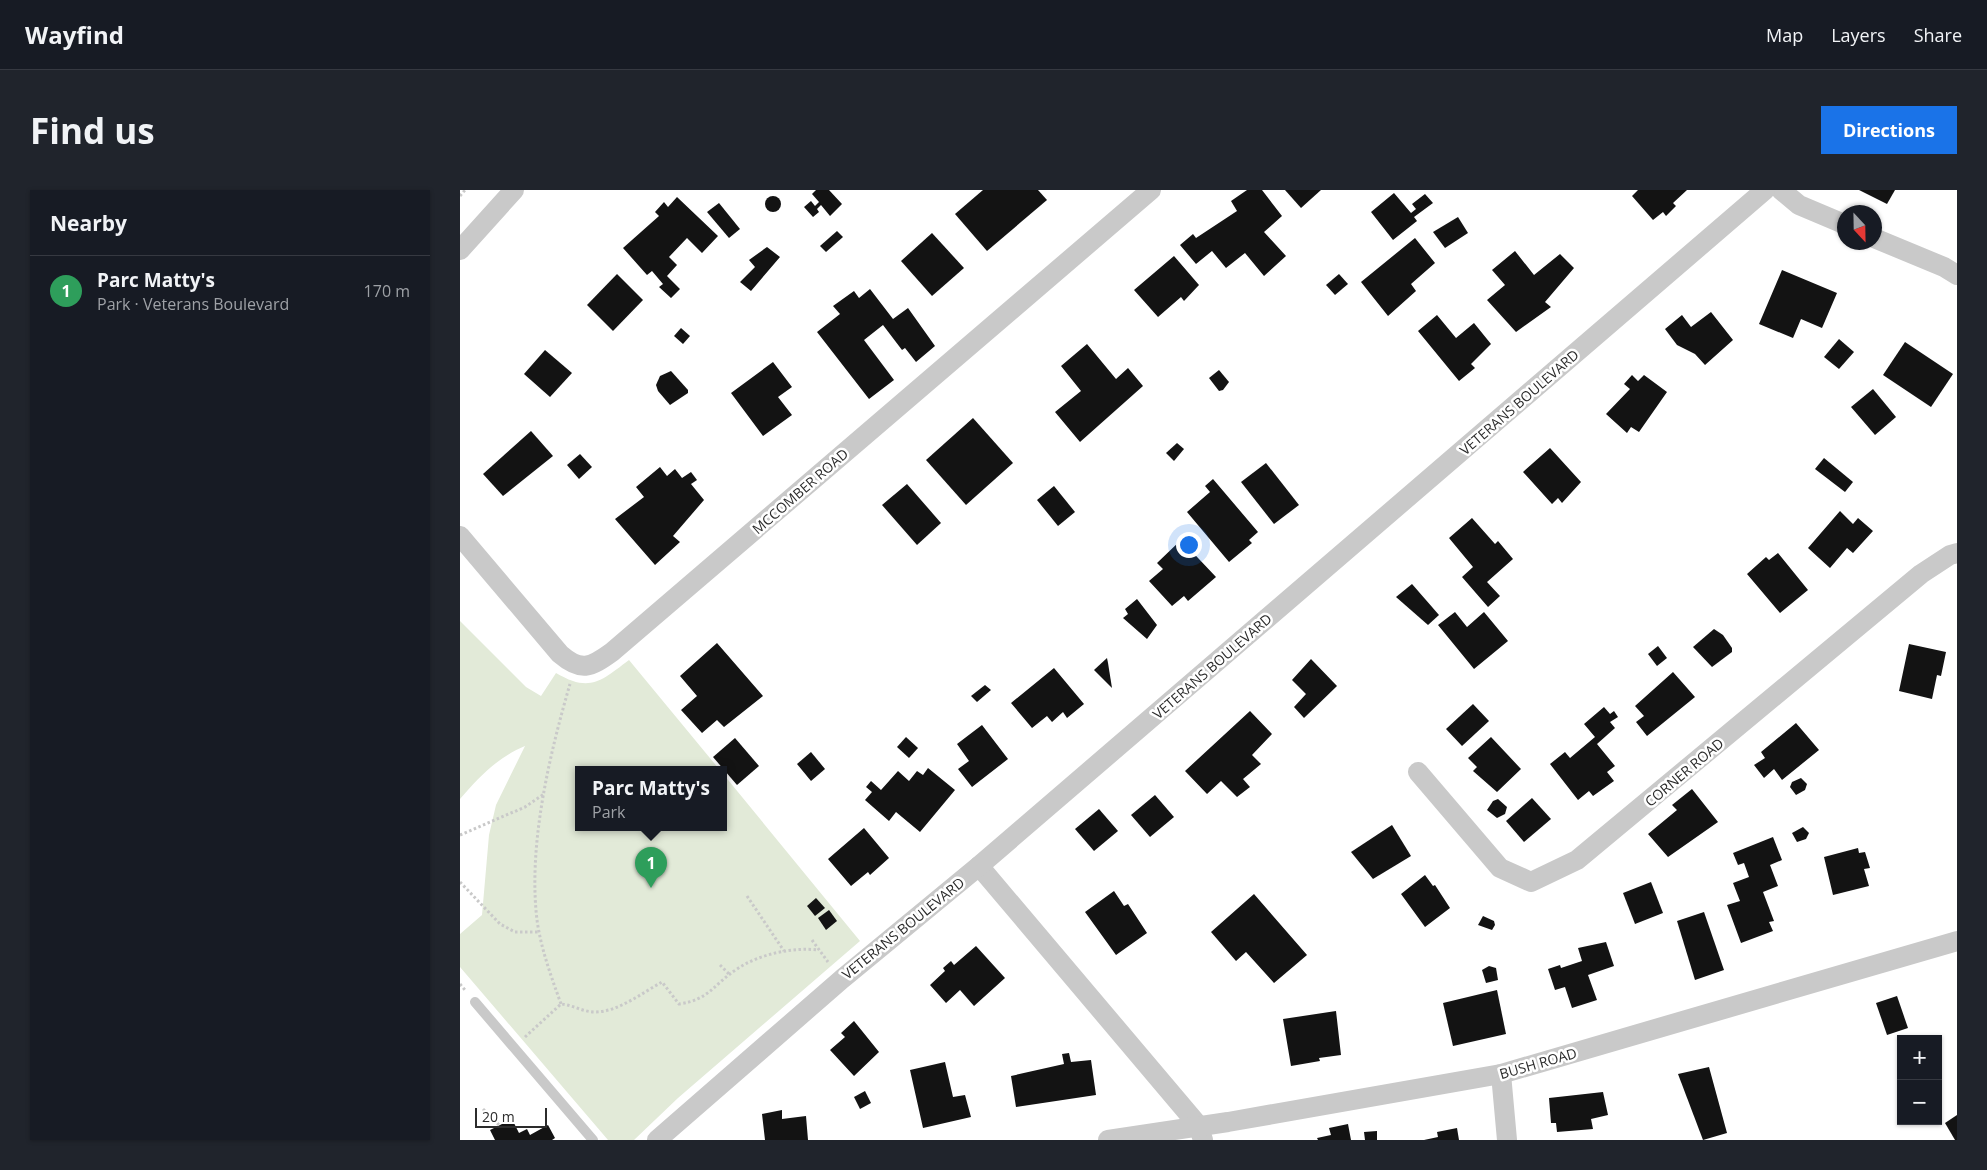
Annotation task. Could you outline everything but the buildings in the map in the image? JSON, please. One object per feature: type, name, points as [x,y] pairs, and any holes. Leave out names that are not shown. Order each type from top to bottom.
[{"type":"street","points":[[460,250],[514,190]]},
{"type":"street","name":"MCCOMBER ROAD","points":[[576,666],[585,667],[594,664],[612,652],[1152,190]]},
{"type":"street","name":"VETERANS BOULEVARD","points":[[657,1140],[842,979],[979,866],[1765,190]]},
{"type":"street","points":[[1782,190],[1799,205],[1837,221]]},
{"type":"street","points":[[1882,242],[1957,275]]},
{"type":"street","points":[[460,536],[560,654],[576,666]]},
{"type":"street","name":"CORNER ROAD","points":[[1418,772],[1500,868],[1531,882],[1577,860],[1921,574],[1950,555],[1957,553]]},
{"type":"street","points":[[979,866],[1200,1133]]},
{"type":"street","name":"BUSH ROAD","points":[[1108,1140],[1200,1133],[1501,1074],[1957,941]]},
{"type":"street","points":[[1501,1074],[1507,1140]]},
{"type":"lane","points":[[475,1002],[593,1140]]},
{"type":"path","points":[[460,196],[465,190]]},
{"type":"path","points":[[561,1004],[546,962],[540,932],[535,872],[539,818],[564,704],[576,666]]},
{"type":"path","points":[[460,835],[524,807],[544,794]]},
{"type":"path","points":[[460,882],[500,924],[515,932],[540,932]]},
{"type":"path","points":[[747,896],[784,951]]},
{"type":"path","points":[[812,940],[831,966]]},
{"type":"path","points":[[513,1048],[561,1004],[574,1005],[586,1011],[609,1010],[662,982],[679,1004],[697,1002],[738,968],[784,951],[803,948],[818,950]]},
{"type":"path","points":[[720,965],[730,975]]},
{"type":"path","points":[[483,1109],[499,1125]]},
{"type":"green space","points":[[460,621],[526,687],[541,696],[556,673],[578,682],[595,682],[611,674],[629,660],[717,766],[575,766],[575,831],[727,831],[727,779],[860,941],[678,1098],[634,1140],[608,1140],[460,967],[460,934],[482,915],[489,835],[496,805],[525,746],[489,768],[460,799]]},
{"type":"place","name":"Parc Matty's","points":[[651,888]]}]
